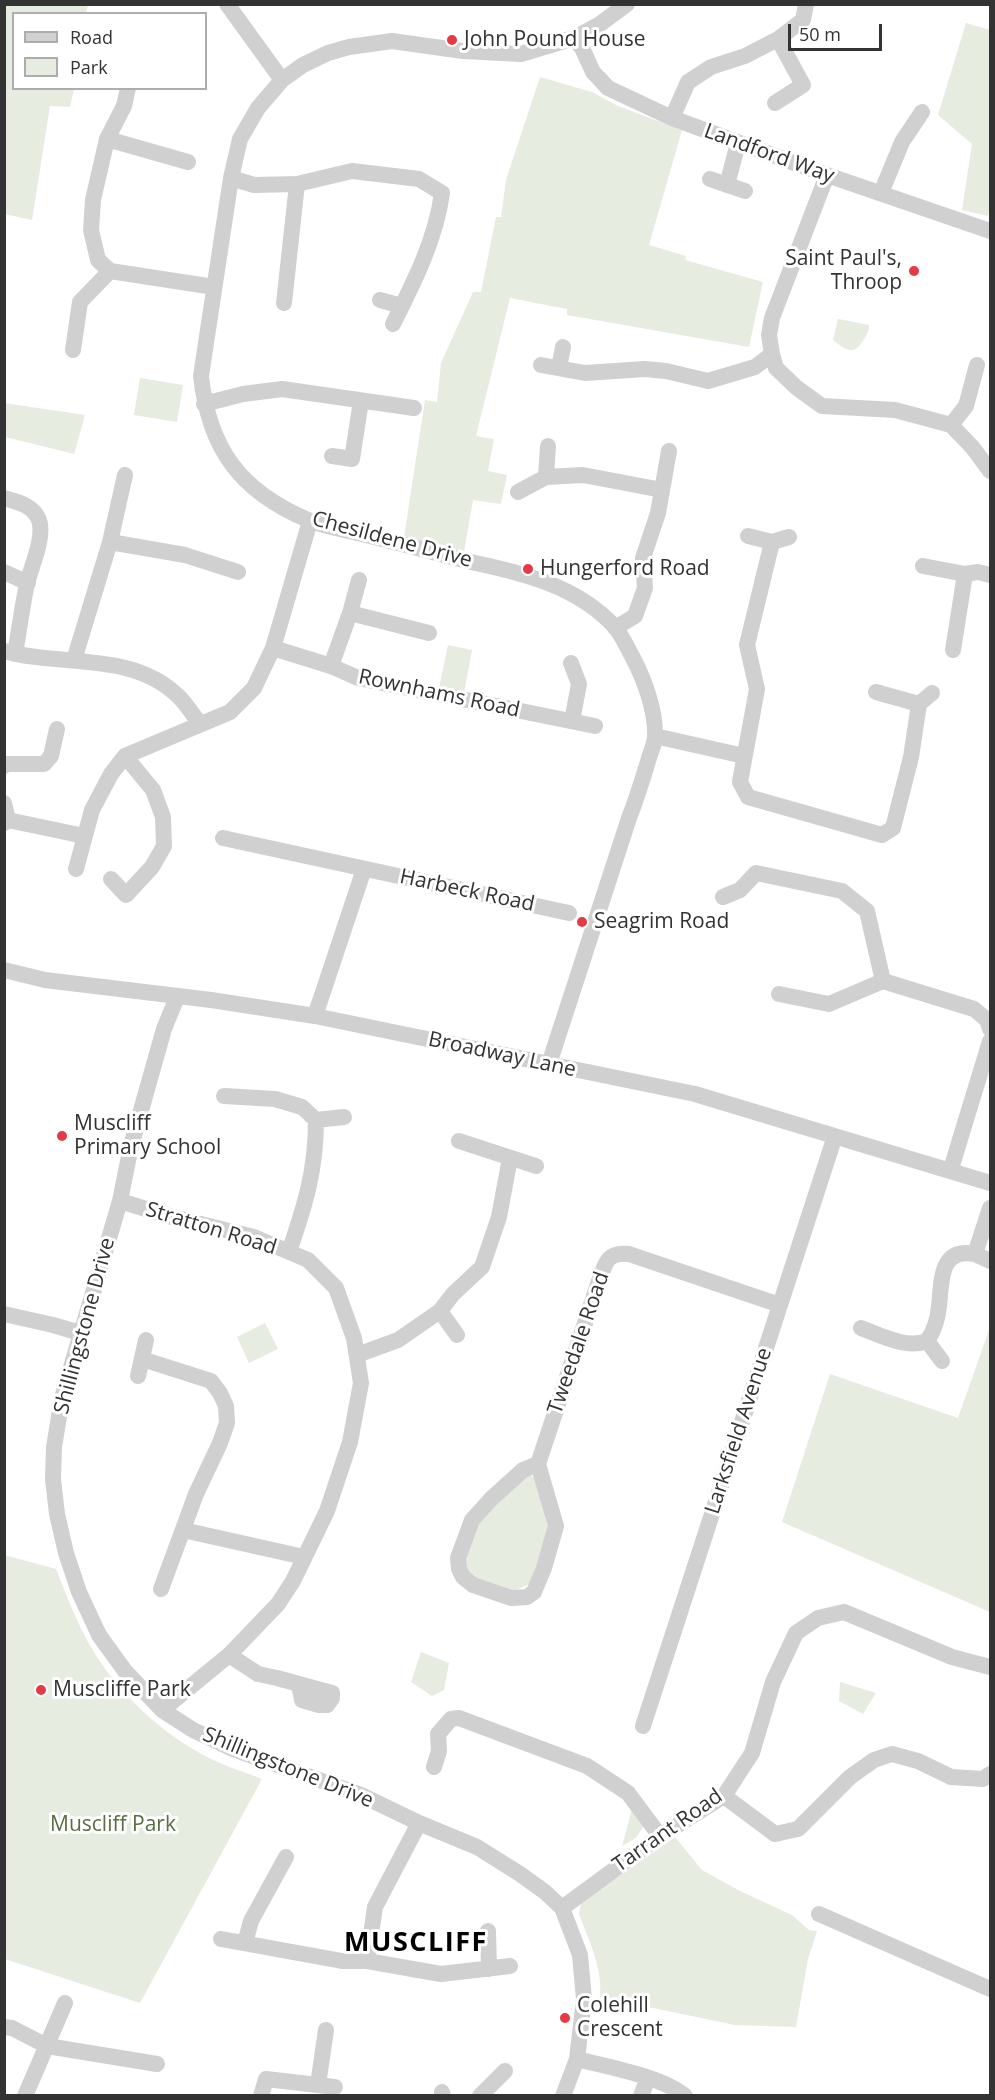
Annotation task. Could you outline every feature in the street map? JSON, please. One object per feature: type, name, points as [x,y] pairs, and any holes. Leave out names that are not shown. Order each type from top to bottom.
[{"type":"street","points":[[227,4],[282,80]]},
{"type":"street","name":"Chesildene Drive","points":[[549,1064],[627,824],[640,791],[655,736],[645,683],[615,628],[582,599],[547,582],[506,569],[310,520],[267,499],[247,483],[232,465],[214,435],[204,404],[201,376],[231,178],[240,139],[258,108],[282,80],[303,65],[328,53],[349,47],[392,41],[464,51],[521,54],[574,38],[600,24],[627,4]]},
{"type":"street","points":[[672,118],[688,82],[711,67],[745,56],[778,39],[803,20],[806,4]]},
{"type":"street","name":"Landford Way","points":[[574,38],[582,48],[593,72],[608,88],[672,118],[826,175],[990,231]]},
{"type":"street","points":[[776,103],[803,85],[778,39]]},
{"type":"street","points":[[128,90],[124,106],[107,139],[93,200],[90,230],[98,260],[110,272],[214,287]]},
{"type":"street","points":[[881,193],[902,142],[922,112]]},
{"type":"street","points":[[107,139],[188,162]]},
{"type":"street","points":[[727,185],[738,143]]},
{"type":"street","points":[[231,178],[255,185],[297,184],[352,171],[419,179],[442,193],[439,217],[393,324]]},
{"type":"street","points":[[826,175],[772,318],[769,334],[776,368],[797,388],[822,406],[895,410],[951,425],[973,448],[990,471]]},
{"type":"street","points":[[710,179],[745,191]]},
{"type":"street","points":[[284,303],[297,184]]},
{"type":"street","points":[[73,350],[80,302],[110,272]]},
{"type":"street","points":[[380,300],[402,306]]},
{"type":"street","points":[[559,368],[563,347]]},
{"type":"street","points":[[541,365],[585,373],[645,369],[666,371],[708,381],[754,367],[772,354]]},
{"type":"street","points":[[951,425],[966,406],[977,365]]},
{"type":"street","points":[[204,404],[243,394],[282,389],[414,408]]},
{"type":"street","points":[[332,456],[352,459],[361,400]]},
{"type":"street","points":[[546,477],[548,446]]},
{"type":"street","points":[[615,628],[635,616],[645,588],[644,558],[658,513],[669,451]]},
{"type":"street","points":[[74,660],[110,542],[125,474]]},
{"type":"street","points":[[518,492],[546,477],[584,475],[662,490]]},
{"type":"street","points":[[4,498],[24,504],[33,510],[41,528],[10,652],[124,668],[151,677],[177,695],[200,724]]},
{"type":"street","points":[[76,869],[92,810],[111,774],[124,756],[230,712],[254,688],[273,648],[310,520]]},
{"type":"street","points":[[748,536],[772,542],[789,537]]},
{"type":"street","points":[[110,542],[185,555],[238,572]]},
{"type":"street","points":[[772,542],[747,645],[757,689],[741,782],[748,797],[882,835],[893,828],[925,699],[876,692]]},
{"type":"street","points":[[923,566],[965,574],[978,572],[990,575]]},
{"type":"street","points":[[4,572],[28,583]]},
{"type":"street","points":[[953,650],[965,574]]},
{"type":"street","points":[[331,666],[359,580]]},
{"type":"street","points":[[350,613],[429,633]]},
{"type":"street","name":"Rownhams Road","points":[[273,648],[331,666],[358,678],[595,726]]},
{"type":"street","points":[[571,663],[579,684],[572,721]]},
{"type":"street","points":[[4,766],[6,764],[44,764],[51,756],[57,729]]},
{"type":"street","points":[[655,736],[744,756]]},
{"type":"street","points":[[111,879],[126,895],[152,867],[164,846],[163,817],[153,790],[124,756]]},
{"type":"street","points":[[4,803],[6,822],[84,836]]},
{"type":"street","name":"Harbeck Road","points":[[223,838],[569,913]]},
{"type":"street","points":[[315,1016],[364,869]]},
{"type":"street","points":[[723,897],[740,890],[756,873],[842,891],[867,911],[883,981]]},
{"type":"street","name":"Broadway Lane","points":[[4,970],[45,980],[211,1000],[315,1016],[695,1094],[951,1169],[990,1183]]},
{"type":"street","points":[[779,994],[829,1004],[883,981],[974,1009],[987,1020],[990,1029]]},
{"type":"street","name":"Shillingstone Drive","points":[[177,997],[164,1029],[131,1146],[120,1201],[62,1398],[54,1447],[53,1479],[57,1514],[66,1553],[79,1592],[99,1635],[125,1671],[162,1710],[193,1730],[233,1749],[361,1796],[477,1847],[537,1886],[562,1908],[580,1954],[584,1999],[577,2059],[563,2096]]},
{"type":"street","points":[[951,1169],[990,1041]]},
{"type":"street","points":[[224,1096],[275,1099],[302,1107],[316,1120],[316,1149],[308,1196],[289,1252]]},
{"type":"street","points":[[316,1120],[344,1117]]},
{"type":"street","name":"Larksfield Avenue","points":[[643,1726],[836,1136]]},
{"type":"street","points":[[459,1141],[536,1166]]},
{"type":"street","points":[[357,1354],[398,1340],[441,1311],[453,1294],[482,1267],[499,1217],[510,1158]]},
{"type":"street","name":"Stratton Road","points":[[120,1201],[172,1217],[254,1237],[308,1260],[336,1288],[354,1338],[361,1383],[351,1442],[327,1511],[293,1581],[278,1604],[229,1655],[162,1710]]},
{"type":"street","points":[[861,1328],[917,1345],[927,1341],[936,1321],[945,1264],[952,1257],[963,1252],[983,1257],[990,1208]]},
{"type":"street","name":"Tweedale Road","points":[[538,1464],[608,1258],[617,1253],[629,1254],[780,1305]]},
{"type":"street","points":[[441,1311],[457,1335]]},
{"type":"street","points":[[4,1314],[80,1333]]},
{"type":"street","points":[[146,1340],[140,1368],[211,1381],[226,1406],[227,1423],[220,1443],[196,1494],[161,1589]]},
{"type":"street","points":[[927,1341],[942,1361]]},
{"type":"street","points":[[538,1464],[556,1526],[550,1551],[534,1592],[527,1597],[511,1598],[473,1585],[463,1577],[459,1569],[458,1558],[472,1520],[523,1470],[538,1464]]},
{"type":"street","points":[[183,1530],[304,1557]]},
{"type":"street","name":"Tarrant Road","points":[[562,1908],[660,1836],[724,1796],[752,1754],[773,1682],[796,1633],[818,1618],[844,1612],[952,1657],[990,1667]]},
{"type":"street","points":[[229,1655],[258,1674],[277,1677],[299,1685]]},
{"type":"street","points":[[434,1767],[439,1751],[438,1734],[451,1719],[459,1718],[587,1766],[628,1793],[660,1836]]},
{"type":"street","points":[[724,1796],[775,1834],[798,1829],[850,1777],[874,1760],[891,1754],[918,1761],[951,1777],[982,1779],[990,1774]]},
{"type":"street","points":[[367,1961],[375,1907],[419,1823]]},
{"type":"street","points":[[244,1943],[251,1921],[286,1857]]},
{"type":"street","points":[[819,1914],[990,1989]]},
{"type":"street","points":[[488,1931],[489,1969]]},
{"type":"street","points":[[221,1939],[342,1961],[367,1961],[441,1974],[510,1966]]},
{"type":"street","points":[[25,2096],[65,2004]]},
{"type":"street","points":[[4,2026],[47,2046],[157,2064]]},
{"type":"street","points":[[261,2096],[266,2079],[326,2086],[326,2030]]},
{"type":"street","points":[[577,2059],[648,2078],[679,2091],[685,2096]]},
{"type":"street","points":[[480,2096],[505,2071]]},
{"type":"street","points":[[641,2096],[648,2078]]},
{"type":"green space","points":[[4,5],[88,5],[86,12],[12,12],[12,90],[74,90],[70,107],[50,106],[32,220],[5,214]]},
{"type":"green space","points":[[966,23],[990,30],[990,206],[988,216],[962,210],[972,144],[938,115]]},
{"type":"green space","points":[[540,77],[592,92],[618,106],[682,130],[649,245],[686,256],[685,260],[763,282],[749,347],[567,315],[567,309],[510,298],[476,436],[494,439],[488,471],[507,475],[501,504],[473,500],[464,552],[404,537],[425,400],[437,402],[441,363],[473,292],[481,292],[496,217],[501,217],[506,180]]},
{"type":"green space","points":[[838,319],[869,325],[867,334],[857,348],[846,349],[833,340]]},
{"type":"green space","points":[[140,378],[183,385],[177,422],[134,415]]},
{"type":"green space","points":[[4,403],[85,415],[74,454],[5,437]]},
{"type":"green space","points":[[448,645],[472,650],[464,693],[439,688]]},
{"type":"green space","points":[[265,1323],[278,1349],[249,1363],[237,1337]]},
{"type":"green space","points":[[990,1327],[990,1612],[782,1522],[830,1374],[958,1418]]},
{"type":"green space","points":[[529,1474],[534,1478],[548,1528],[533,1580],[528,1585],[513,1591],[471,1577],[462,1561],[475,1521]]},
{"type":"green space","name":"Muscliff Park","points":[[4,1555],[56,1569],[80,1626],[100,1661],[127,1695],[158,1724],[175,1738],[211,1759],[262,1779],[140,2003],[5,1959]]},
{"type":"green space","points":[[421,1652],[449,1663],[444,1690],[432,1696],[411,1682]]},
{"type":"green space","points":[[840,1682],[876,1693],[863,1714],[839,1701]]},
{"type":"green space","points":[[632,1809],[643,1827],[636,1838],[622,1846]]},
{"type":"green space","points":[[675,1837],[702,1870],[792,1915],[809,1930],[817,1931],[808,1959],[796,2027],[735,2025],[600,1997],[597,1965],[579,1914],[581,1903]]},
{"type":"place","name":"John Pound House","points":[[452,40]]},
{"type":"place","name":"Saint Paul's, Throop","points":[[914,271]]},
{"type":"place","name":"Hungerford Road","points":[[528,569]]},
{"type":"place","name":"Seagrim Road","points":[[582,922]]},
{"type":"place","name":"Muscliff Primary School","points":[[62,1136]]},
{"type":"place","name":"Muscliffe Park","points":[[41,1690]]},
{"type":"place","name":"Colehill Crescent","points":[[565,2018]]},
{"type":"district","name":"MUSCLIFF","points":[[416,1943]]}]
